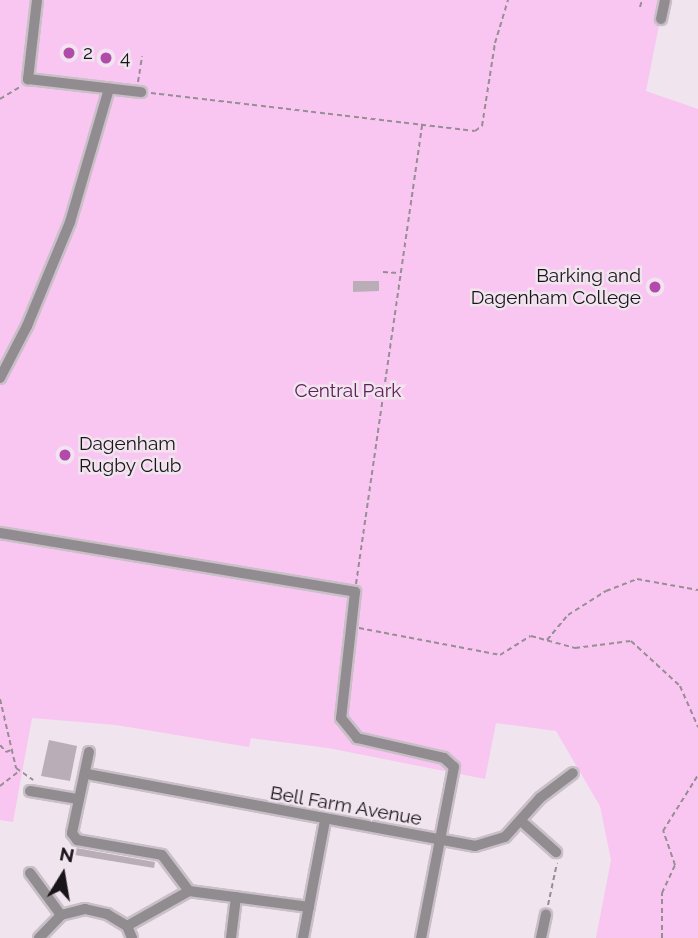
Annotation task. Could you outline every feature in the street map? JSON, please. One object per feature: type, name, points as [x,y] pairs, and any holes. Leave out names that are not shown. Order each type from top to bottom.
[{"type":"street","points":[[37,0],[28,79],[109,89],[139,88]]},
{"type":"street","points":[[661,19],[665,0]]},
{"type":"street","points":[[0,378],[27,326],[70,222],[109,89]]},
{"type":"street","points":[[0,533],[355,592],[341,718],[357,738],[369,743],[452,762],[421,938]]},
{"type":"street","points":[[89,752],[87,774],[78,799],[72,833],[77,840],[162,855],[188,891]]},
{"type":"street","name":"Bell Farm Avenue","points":[[87,774],[325,821],[475,846],[505,837],[540,798],[573,773]]},
{"type":"street","points":[[30,791],[78,799]]},
{"type":"street","points":[[303,938],[325,821]]},
{"type":"street","points":[[521,821],[556,852]]},
{"type":"street","points":[[30,873],[61,915]]},
{"type":"street","points":[[127,926],[188,891],[309,907]]},
{"type":"street","points":[[231,938],[236,897]]},
{"type":"street","points":[[39,938],[61,915],[85,909],[107,914],[127,926],[132,938]]},
{"type":"street","points":[[541,938],[546,915]]},
{"type":"path","points":[[142,56],[139,88],[467,132],[482,126],[495,43],[508,0]]},
{"type":"path","points":[[640,7],[642,0]]},
{"type":"path","points":[[0,99],[28,79]]},
{"type":"path","points":[[355,592],[422,125]]},
{"type":"path","points":[[383,272],[399,273]]},
{"type":"path","points":[[546,641],[568,615],[606,591],[636,579],[698,590]]},
{"type":"path","points":[[351,626],[499,655],[531,636],[575,648],[631,641],[680,686],[698,727]]},
{"type":"path","points":[[0,700],[11,750],[19,769],[33,777],[30,791]]},
{"type":"path","points":[[0,745],[6,752],[11,750]]},
{"type":"path","points":[[0,786],[19,769]]},
{"type":"path","points":[[662,938],[662,893],[675,865],[663,831],[698,775]]},
{"type":"path","points":[[546,915],[556,852]]},
{"type":"green space","name":"Central Park","points":[[0,0],[664,0],[646,91],[698,109],[698,938],[596,938],[611,860],[600,806],[556,731],[496,723],[485,779],[328,748],[251,738],[249,747],[116,725],[32,718],[13,822],[0,820]]},
{"type":"building","points":[[353,281],[379,281],[379,291],[353,292]]},
{"type":"building","points":[[49,740],[77,746],[70,781],[41,776]]},
{"type":"building","points":[[76,848],[155,862],[154,868],[75,855]]},
{"type":"place","name":"2","points":[[69,53]]},
{"type":"place","name":"4","points":[[106,58]]},
{"type":"place","name":"Barking and Dagenham College","points":[[655,287]]},
{"type":"place","name":"Dagenham Rugby Club","points":[[65,455]]}]
